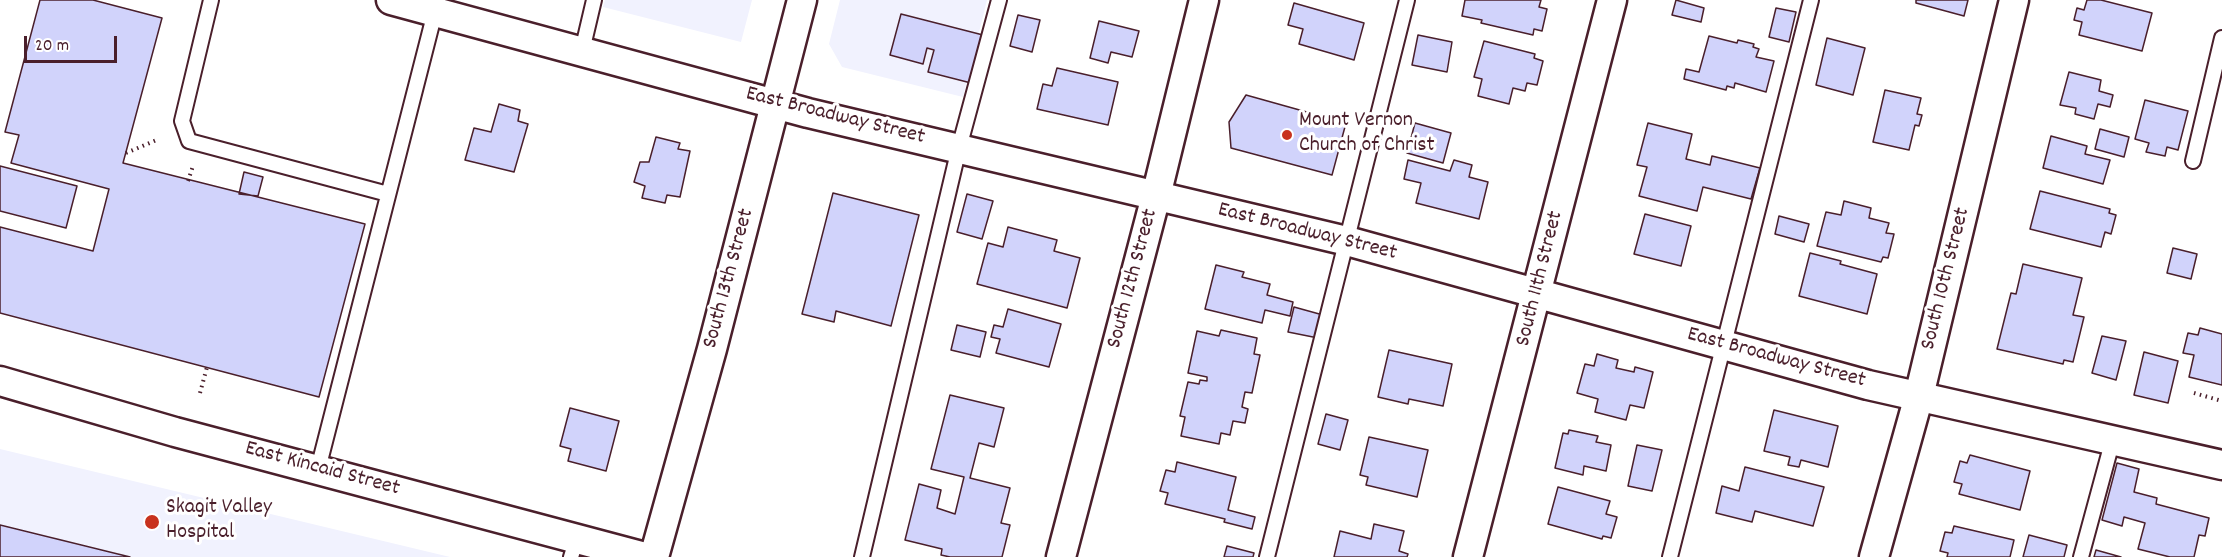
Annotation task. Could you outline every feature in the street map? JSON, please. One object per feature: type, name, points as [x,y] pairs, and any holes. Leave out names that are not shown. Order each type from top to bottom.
[{"type":"street","name":"East Broadway Street","points":[[391,0],[808,113],[1347,241],[1868,385],[2222,465]]},
{"type":"street","name":"South 13th Street","points":[[654,557],[712,349],[802,0]]},
{"type":"street","name":"South 12th Street","points":[[1061,557],[1156,196],[1204,0]]},
{"type":"street","name":"South 11th Street","points":[[1468,557],[1612,0]]},
{"type":"street","name":"South 10th Street","points":[[1874,557],[1919,396],[2014,0]]},
{"type":"street","name":"East Kincaid Street","points":[[0,381],[175,432],[318,469],[574,548],[645,557]]},
{"type":"lane","points":[[211,0],[183,121],[189,141],[388,194]]},
{"type":"lane","points":[[582,51],[594,0]]},
{"type":"lane","points":[[862,557],[959,148],[999,0]]},
{"type":"lane","points":[[1267,557],[1407,0]]},
{"type":"lane","points":[[1670,557],[1811,0]]},
{"type":"lane","points":[[318,469],[435,12]]},
{"type":"lane","points":[[2193,161],[2222,38]]},
{"type":"lane","points":[[2081,557],[2113,439]]},
{"type":"path","points":[[126,153],[159,139]]},
{"type":"path","points":[[188,180],[194,162]]},
{"type":"path","points":[[200,393],[207,367]]},
{"type":"path","points":[[2194,393],[2222,401]]},
{"type":"shaded area","points":[[605,0],[752,0],[741,42],[603,7]]},
{"type":"shaded area","points":[[840,0],[987,0],[963,97],[842,67],[829,44]]},
{"type":"shaded area","name":"Skagit Valley Hospital","points":[[0,449],[158,487],[450,557],[0,557]]},
{"type":"building","points":[[40,0],[93,0],[162,18],[123,163],[365,224],[319,397],[0,313],[0,227],[93,251],[109,189],[11,163],[19,135],[5,132]]},
{"type":"building","points":[[1465,0],[1541,0],[1539,7],[1547,9],[1542,31],[1534,29],[1533,35],[1481,23],[1482,20],[1462,16]]},
{"type":"building","points":[[1676,0],[1704,8],[1701,22],[1672,15]]},
{"type":"building","points":[[1916,0],[1968,0],[1964,16],[1916,3]]},
{"type":"building","points":[[2087,0],[2101,0],[2152,13],[2142,51],[2079,35],[2082,22],[2074,20],[2077,8],[2084,10]]},
{"type":"building","points":[[1294,3],[1364,23],[1354,60],[1299,44],[1303,29],[1288,25]]},
{"type":"building","points":[[1776,8],[1796,12],[1789,42],[1769,37]]},
{"type":"building","points":[[901,14],[983,35],[971,83],[928,72],[934,50],[927,48],[923,64],[890,55]]},
{"type":"building","points":[[1018,15],[1040,20],[1032,52],[1010,46]]},
{"type":"building","points":[[1099,21],[1139,31],[1132,57],[1111,52],[1108,63],[1090,58]]},
{"type":"building","points":[[1418,35],[1452,42],[1447,72],[1412,65]]},
{"type":"building","points":[[1709,36],[1737,43],[1738,40],[1754,44],[1753,47],[1759,49],[1756,57],[1774,61],[1766,92],[1735,83],[1734,88],[1727,86],[1726,90],[1684,79],[1686,69],[1699,72]]},
{"type":"building","points":[[1827,38],[1865,48],[1853,95],[1816,85]]},
{"type":"building","points":[[1484,41],[1535,54],[1534,58],[1543,61],[1537,85],[1527,83],[1525,91],[1513,88],[1509,104],[1478,96],[1482,79],[1474,77]]},
{"type":"building","points":[[1057,68],[1118,82],[1108,125],[1037,109],[1043,84],[1052,86]]},
{"type":"building","points":[[2069,72],[2101,80],[2099,91],[2113,95],[2110,107],[2098,104],[2094,119],[2075,114],[2076,108],[2060,105]]},
{"type":"building","points":[[1885,90],[1921,98],[1917,114],[1922,115],[1919,126],[1915,125],[1909,150],[1873,142]]},
{"type":"building","name":"Mount Vernon Church of Christ","points":[[1246,95],[1346,123],[1332,175],[1231,148],[1229,122]]},
{"type":"building","points":[[2145,100],[2188,111],[2178,150],[2167,147],[2165,156],[2146,152],[2149,143],[2135,139]]},
{"type":"building","points":[[499,104],[520,110],[518,121],[528,124],[514,172],[465,160],[474,128],[491,132]]},
{"type":"building","points":[[1415,123],[1451,133],[1443,163],[1407,153]]},
{"type":"building","points":[[1648,123],[1692,134],[1686,159],[1710,165],[1712,156],[1760,168],[1751,199],[1703,187],[1697,211],[1639,196],[1647,167],[1637,165]]},
{"type":"building","points":[[2100,129],[2129,137],[2124,157],[2095,149]]},
{"type":"building","points":[[2051,136],[2087,146],[2085,154],[2110,160],[2103,184],[2043,168]]},
{"type":"building","points":[[656,137],[680,143],[678,149],[690,151],[680,197],[667,195],[665,203],[642,198],[645,186],[634,182],[640,162],[649,162]]},
{"type":"building","points":[[1408,160],[1450,171],[1454,160],[1472,165],[1469,177],[1488,182],[1479,219],[1416,203],[1421,183],[1404,179]]},
{"type":"building","points":[[0,166],[77,186],[66,228],[0,211]]},
{"type":"building","points":[[244,172],[263,177],[258,196],[239,194]]},
{"type":"building","points":[[2040,191],[2110,209],[2109,213],[2116,215],[2111,234],[2105,232],[2101,247],[2030,229]]},
{"type":"building","points":[[833,193],[919,215],[891,326],[836,311],[834,322],[802,314]]},
{"type":"building","points":[[967,194],[993,201],[982,239],[957,232]]},
{"type":"building","points":[[1844,201],[1871,208],[1869,218],[1889,223],[1886,233],[1894,234],[1888,258],[1883,257],[1881,262],[1817,246],[1826,212],[1841,215]]},
{"type":"building","points":[[1645,214],[1691,226],[1681,266],[1634,254]]},
{"type":"building","points":[[1779,216],[1809,224],[1804,242],[1775,234]]},
{"type":"building","points":[[1008,227],[1057,240],[1054,251],[1080,258],[1067,308],[977,284],[988,243],[1003,247]]},
{"type":"building","points":[[2173,248],[2197,254],[2191,279],[2167,273]]},
{"type":"building","points":[[1810,253],[1877,274],[1867,314],[1799,296]]},
{"type":"building","points":[[2023,264],[2082,278],[2073,315],[2084,317],[2073,362],[2064,360],[2063,364],[1997,349],[2011,293],[2016,294]]},
{"type":"building","points":[[1216,265],[1244,272],[1242,277],[1270,284],[1267,295],[1293,302],[1290,316],[1265,310],[1262,323],[1205,309]]},
{"type":"building","points":[[1294,307],[1323,315],[1318,338],[1288,332]]},
{"type":"building","points":[[1008,309],[1061,324],[1049,367],[996,353],[1000,339],[991,337],[994,325],[1003,327]]},
{"type":"building","points":[[957,325],[986,332],[980,357],[951,350]]},
{"type":"building","points":[[2200,328],[2222,334],[2222,385],[2189,377],[2194,355],[2183,353],[2188,333],[2198,335]]},
{"type":"building","points":[[1221,330],[1257,338],[1254,354],[1260,355],[1252,393],[1245,392],[1242,407],[1248,409],[1245,423],[1233,421],[1230,435],[1221,433],[1219,444],[1181,436],[1185,417],[1180,416],[1188,382],[1199,384],[1200,380],[1207,381],[1207,377],[1188,373],[1197,331],[1219,336]]},
{"type":"building","points":[[2102,336],[2126,341],[2116,380],[2092,373]]},
{"type":"building","points":[[1389,350],[1452,364],[1443,406],[1409,399],[1408,404],[1378,397]]},
{"type":"building","points":[[2144,352],[2178,361],[2168,403],[2134,395]]},
{"type":"building","points":[[1597,354],[1618,360],[1616,368],[1634,372],[1635,367],[1653,372],[1644,408],[1630,405],[1626,420],[1595,412],[1598,399],[1577,393],[1585,364],[1594,366]]},
{"type":"building","points":[[950,395],[1004,408],[994,447],[979,443],[970,478],[1010,488],[1001,523],[1010,525],[1002,557],[950,557],[941,555],[942,549],[905,540],[919,484],[941,490],[937,508],[955,514],[964,477],[931,469]]},
{"type":"building","points":[[570,408],[619,421],[606,471],[568,461],[571,449],[560,446]]},
{"type":"building","points":[[1774,410],[1838,426],[1828,467],[1801,460],[1799,467],[1788,465],[1790,457],[1764,451]]},
{"type":"building","points":[[1326,414],[1348,420],[1340,450],[1318,444]]},
{"type":"building","points":[[1569,430],[1598,436],[1596,442],[1611,445],[1606,471],[1584,466],[1583,475],[1555,468],[1563,433],[1568,434]]},
{"type":"building","points":[[1369,437],[1428,450],[1417,497],[1366,485],[1368,477],[1360,475]]},
{"type":"building","points":[[1637,445],[1662,450],[1652,491],[1628,486]]},
{"type":"building","points":[[1970,455],[2030,471],[2020,510],[1959,494],[1962,484],[1954,482],[1960,461],[1967,463]]},
{"type":"building","points":[[1177,462],[1236,477],[1228,510],[1255,517],[1252,529],[1224,522],[1225,519],[1165,504],[1168,493],[1160,491],[1166,470],[1175,472]]},
{"type":"building","points":[[2117,463],[2139,469],[2134,492],[2157,498],[2156,504],[2209,518],[2205,536],[2199,535],[2194,557],[2170,557],[2138,549],[2145,523],[2124,517],[2122,526],[2102,520]]},
{"type":"building","points":[[1745,467],[1824,487],[1813,526],[1755,511],[1752,522],[1716,513],[1722,486],[1739,491]]},
{"type":"building","points":[[1558,487],[1610,501],[1606,514],[1617,517],[1611,538],[1603,536],[1602,539],[1548,524]]},
{"type":"building","points":[[1374,524],[1404,531],[1399,551],[1408,554],[1407,557],[1334,557],[1340,531],[1371,539]]},
{"type":"building","points":[[0,525],[130,557],[0,557]]},
{"type":"building","points":[[1954,526],[2014,540],[2010,557],[1947,557],[1948,553],[1940,551],[1945,532],[1952,533]]},
{"type":"building","points":[[2029,535],[2067,545],[2064,557],[2023,557]]},
{"type":"building","points":[[1227,546],[1254,553],[1253,557],[1224,557]]},
{"type":"building","points":[[2096,550],[2121,557],[2094,557]]},
{"type":"place","name":"Mount Vernon Church of Christ","points":[[1287,135]]},
{"type":"place","name":"Skagit Valley Hospital","points":[[152,522]]}]
